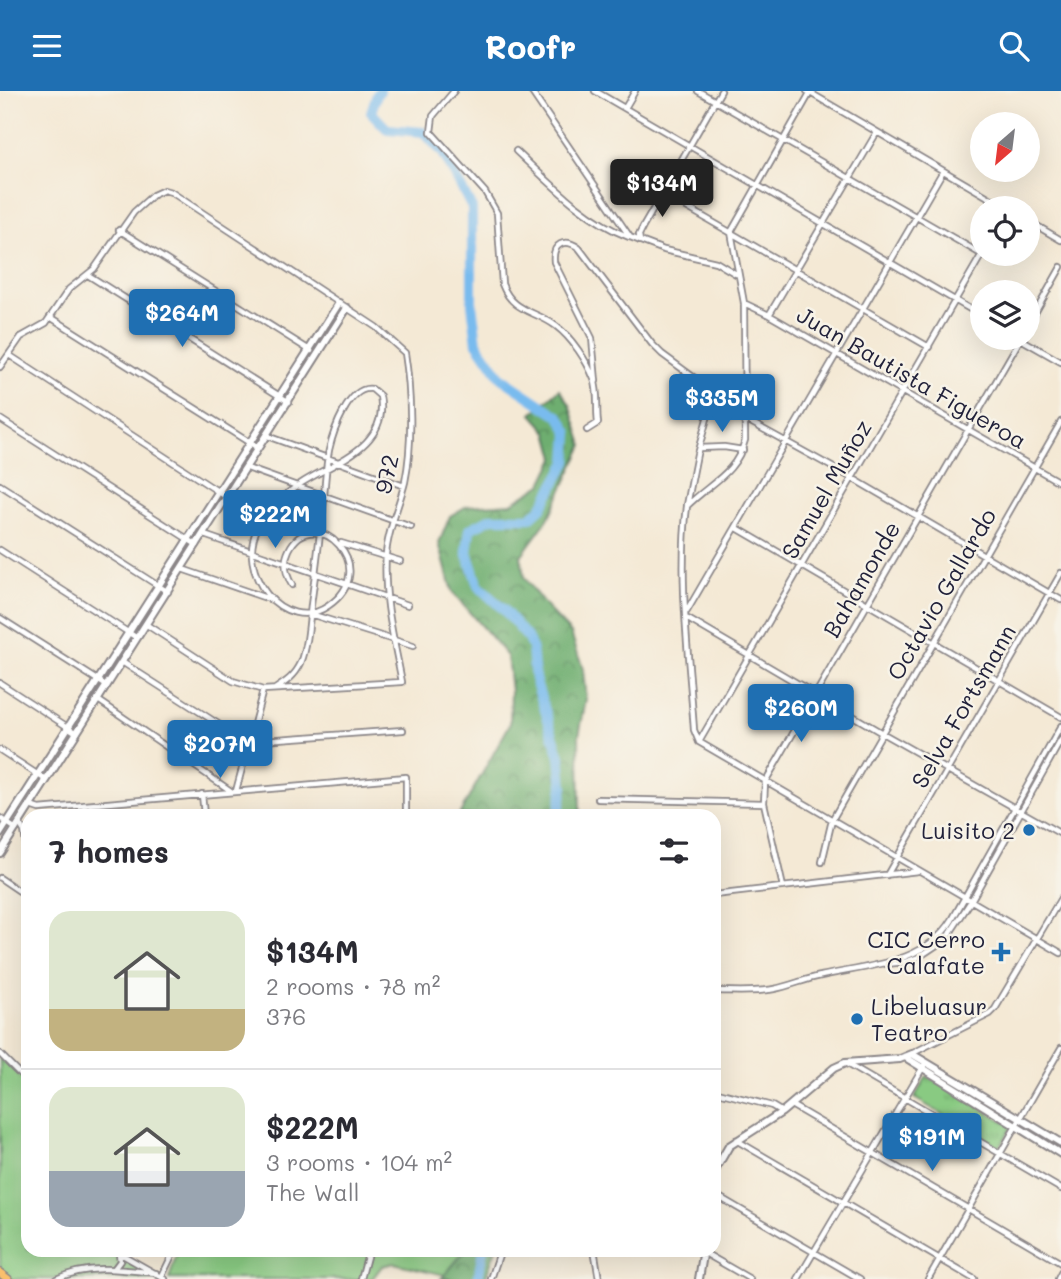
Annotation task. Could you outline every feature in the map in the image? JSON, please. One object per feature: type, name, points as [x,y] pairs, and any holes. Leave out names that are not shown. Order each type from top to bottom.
[{"type":"main road","points":[[0,1273],[8,1279]]},
{"type":"street","points":[[454,91],[433,116],[431,132],[472,177],[497,213],[502,284],[506,294],[514,305],[550,322],[566,334],[596,381]]},
{"type":"street","points":[[531,91],[630,237]]},
{"type":"street","points":[[595,91],[970,309]]},
{"type":"street","points":[[625,108],[635,91]]},
{"type":"street","points":[[698,91],[970,247]]},
{"type":"street","points":[[640,241],[639,235],[721,91]]},
{"type":"street","points":[[687,506],[730,471],[746,440],[744,303],[731,232],[809,92],[986,196]]},
{"type":"street","points":[[769,315],[877,132]]},
{"type":"street","points":[[516,151],[548,182],[600,223],[664,250],[716,262],[737,275]]},
{"type":"street","points":[[687,615],[943,171]]},
{"type":"street","name":"972","points":[[119,230],[153,195],[164,190],[171,192],[339,303],[381,332],[405,353],[410,449],[404,486],[393,520],[386,557],[386,597],[402,682],[274,689]]},
{"type":"street","points":[[662,193],[929,347]]},
{"type":"street","points":[[1040,228],[1061,240]]},
{"type":"street","points":[[0,367],[21,337],[52,318],[69,289],[89,275],[119,230],[318,356]]},
{"type":"street","points":[[587,430],[598,423],[592,338],[554,261],[553,253],[556,246],[562,242],[570,242],[579,248],[662,354],[710,390],[712,401],[687,506],[687,615],[694,730],[699,742],[1061,953]]},
{"type":"street","name":"Samuel Muñoz","points":[[699,742],[975,266]]},
{"type":"street","points":[[1040,304],[1061,267]]},
{"type":"street","points":[[89,275],[289,402]]},
{"type":"street","points":[[0,834],[339,303]]},
{"type":"street","name":"Juan Bautista Figueroa","points":[[744,303],[1061,483]]},
{"type":"street","points":[[28,809],[347,309]]},
{"type":"street","points":[[52,318],[259,449]]},
{"type":"street","name":"Bahamonde","points":[[783,887],[764,803],[765,782],[1013,350]]},
{"type":"street","points":[[1040,350],[1061,362]]},
{"type":"street","points":[[9,355],[220,492],[226,501],[264,517],[400,561]]},
{"type":"street","points":[[146,625],[233,681],[263,690],[274,689],[291,677],[306,646],[310,614],[316,575],[320,533],[327,468],[328,458],[335,431],[350,401],[361,390],[372,389],[377,392],[381,403],[377,427],[361,448],[339,462],[327,468],[296,487],[264,517],[255,534],[251,552],[253,572],[257,581],[276,601],[291,611],[310,614],[413,646]]},
{"type":"street","points":[[0,419],[197,546]]},
{"type":"street","points":[[745,419],[1061,600]]},
{"type":"street","name":"Octavio Gallardo","points":[[822,862],[832,820],[1061,422]]},
{"type":"street","points":[[267,436],[404,486]]},
{"type":"street","points":[[699,448],[724,447],[743,450]]},
{"type":"street","points":[[247,468],[411,527]]},
{"type":"street","points":[[0,485],[168,592]]},
{"type":"street","points":[[737,528],[1061,717]]},
{"type":"street","points":[[292,585],[286,564],[288,550],[311,533]]},
{"type":"street","points":[[204,535],[408,605]]},
{"type":"street","points":[[310,614],[331,604],[347,585],[350,564],[345,551],[337,542]]},
{"type":"street","points":[[0,550],[138,639]]},
{"type":"street","points":[[182,569],[276,601]]},
{"type":"street","name":"Selva Fortsmann","points":[[887,875],[1061,573]]},
{"type":"street","points":[[687,615],[882,733],[1061,834]]},
{"type":"street","points":[[0,618],[107,686]]},
{"type":"street","points":[[122,662],[237,736],[250,741],[403,730]]},
{"type":"street","points":[[0,683],[77,733]]},
{"type":"street","points":[[234,791],[263,690]]},
{"type":"street","points":[[98,700],[234,791]]},
{"type":"street","points":[[882,964],[918,951],[933,942],[946,929],[1061,726]]},
{"type":"street","points":[[721,991],[771,989],[817,977],[905,962],[938,947],[955,929],[1061,740]]},
{"type":"street","points":[[0,750],[46,780]]},
{"type":"street","points":[[30,806],[39,809],[406,777],[406,809]]},
{"type":"street","points":[[202,794],[203,809]]},
{"type":"street","points":[[598,799],[764,803]]},
{"type":"street","points":[[84,805],[85,809]]},
{"type":"street","points":[[0,818],[21,828]]},
{"type":"street","points":[[0,853],[21,821]]},
{"type":"street","points":[[721,894],[919,870]]},
{"type":"street","points":[[0,878],[21,892]]},
{"type":"street","points":[[721,1157],[736,1140],[782,1112],[827,1072],[845,1063],[887,1061],[909,1055],[990,1014],[1002,1000],[1061,898]]},
{"type":"street","points":[[928,1279],[1061,1048]]},
{"type":"street","points":[[0,1054],[21,1074]]},
{"type":"street","points":[[909,1055],[1061,1154]]},
{"type":"street","points":[[845,1063],[1061,1189]]},
{"type":"street","points":[[924,1065],[1061,1143]]},
{"type":"street","points":[[798,1279],[924,1065]]},
{"type":"street","points":[[721,1093],[772,1106],[782,1112]]},
{"type":"street","points":[[791,1105],[1061,1263]]},
{"type":"street","points":[[736,1140],[974,1279]]},
{"type":"street","points":[[721,1198],[860,1279]]},
{"type":"street","points":[[114,1269],[120,1261],[119,1257]]},
{"type":"street","points":[[125,1257],[161,1276]]},
{"type":"street","points":[[161,1276],[170,1257]]},
{"type":"street","points":[[361,1279],[367,1257]]},
{"type":"street","points":[[491,1279],[498,1257]]},
{"type":"street","points":[[595,1257],[599,1279]]},
{"type":"street","points":[[699,1279],[702,1257]]},
{"type":"street","points":[[713,1257],[750,1279]]},
{"type":"street","points":[[56,1279],[83,1270],[114,1269],[161,1276]]},
{"type":"street","points":[[1058,1279],[1061,1273]]},
{"type":"green space","points":[[560,389],[570,405],[583,445],[548,519],[521,556],[524,578],[571,633],[583,669],[586,700],[579,735],[580,809],[462,809],[510,724],[511,691],[507,656],[452,592],[439,543],[450,516],[467,506],[511,503],[542,484],[555,458],[548,432],[532,414]]},
{"type":"green space","points":[[0,1058],[21,1075],[21,1257],[119,1257],[158,1279],[0,1279]]},
{"type":"green space","points":[[927,1076],[1012,1126],[999,1147],[914,1098]]},
{"type":"green space","points":[[176,1257],[460,1257],[445,1275],[394,1263],[382,1266],[372,1279],[169,1279]]},
{"type":"green space","points":[[460,1257],[493,1257],[485,1279],[441,1279]]},
{"type":"waterway","points":[[380,91],[371,112],[387,129],[423,132],[443,153],[472,208],[472,304],[477,343],[501,378],[560,417],[569,433],[567,462],[541,508],[530,518],[491,518],[470,529],[467,552],[478,586],[504,610],[527,637],[532,648],[535,679],[560,757],[563,787],[559,809]]},
{"type":"waterway","points":[[478,1279],[482,1257]]},
{"type":"place","name":"Luisito 2","points":[[1029,830]]},
{"type":"place","name":"CIC Cerro Calafate","points":[[1001,952]]},
{"type":"place","name":"Libeluasur Teatro","points":[[857,1019]]}]
